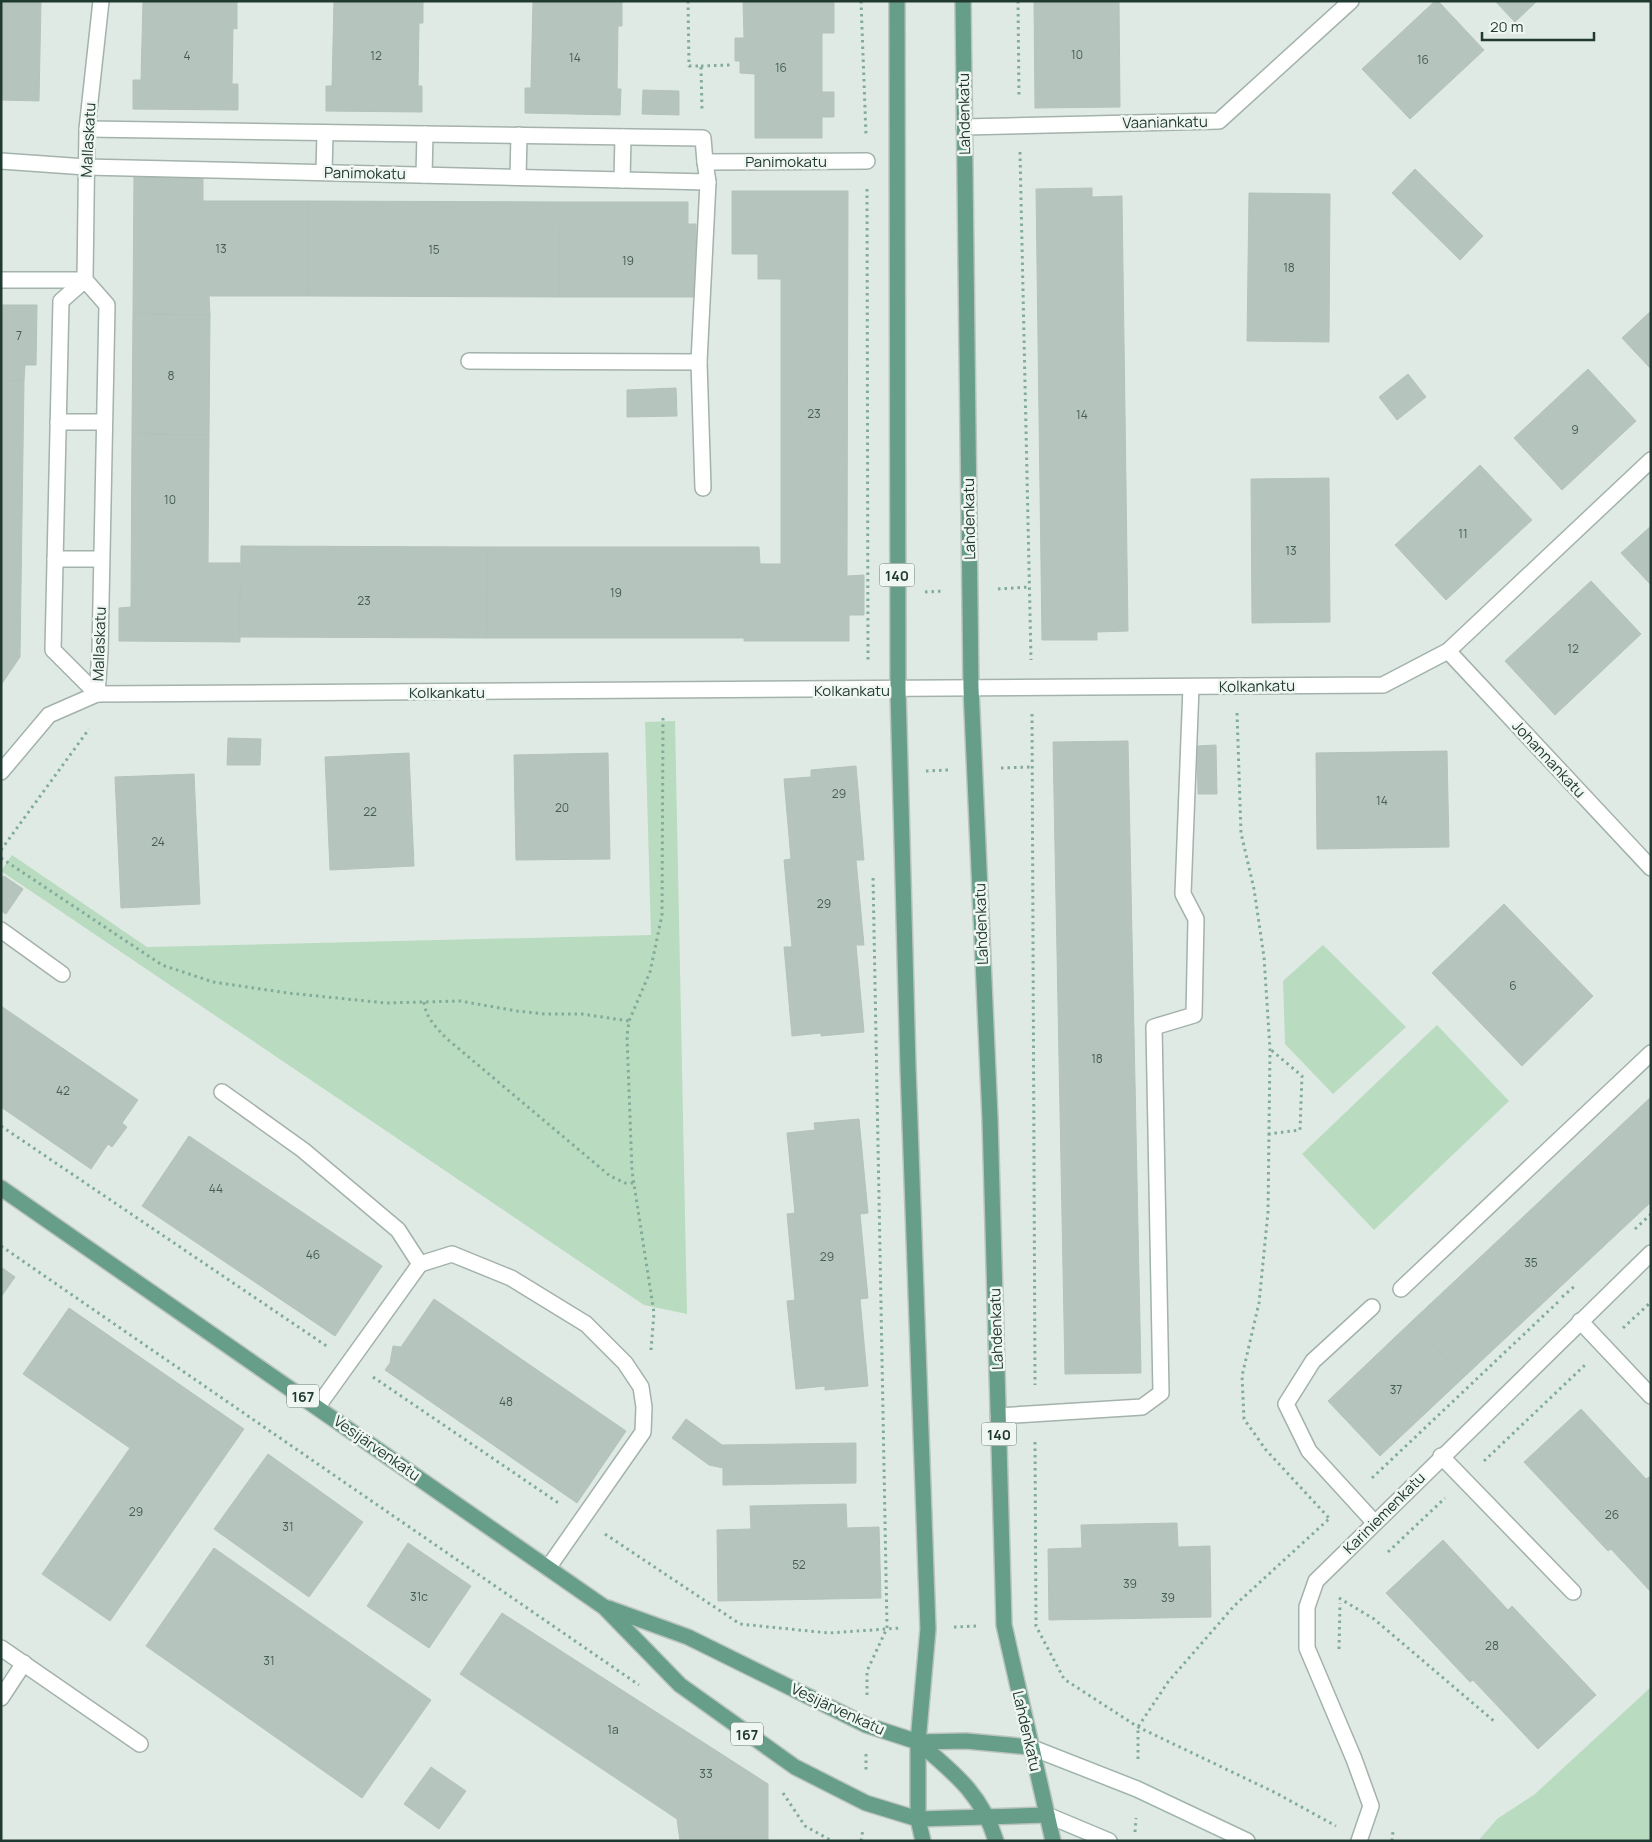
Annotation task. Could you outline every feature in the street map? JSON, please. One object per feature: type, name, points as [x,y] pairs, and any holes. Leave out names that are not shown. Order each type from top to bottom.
[{"type":"main road","name":"140","points":[[898,1],[898,690],[908,1067],[928,1629],[918,1742],[918,1820],[923,1841]]},
{"type":"main road","name":"Lahdenkatu","points":[[963,1],[971,688],[990,1118],[1004,1625],[1030,1747],[1053,1841]]},
{"type":"main road","name":"Vesijärvenkatu","points":[[1,1188],[318,1406],[604,1607],[680,1685],[795,1767],[866,1803],[918,1820],[1047,1815]]},
{"type":"main road","name":"Vesijärvenkatu","points":[[604,1607],[688,1636],[866,1725],[918,1742],[966,1741],[1030,1747]]},
{"type":"main road","points":[[918,1742],[963,1781],[989,1818],[996,1841]]},
{"type":"street","name":"Mallaskatu","points":[[97,694],[100,652],[107,305],[84,280],[87,129],[101,1]]},
{"type":"street","name":"Vaaniankatu","points":[[964,127],[1219,121],[1350,1]]},
{"type":"street","points":[[87,129],[703,138],[708,182],[699,362],[703,488]]},
{"type":"street","points":[[324,172],[326,132]]},
{"type":"street","points":[[424,175],[426,134]]},
{"type":"street","points":[[518,177],[519,135]]},
{"type":"street","points":[[622,180],[623,137]]},
{"type":"street","name":"Panimokatu","points":[[1,161],[86,167],[708,182]]},
{"type":"street","name":"Panimokatu","points":[[705,162],[867,161]]},
{"type":"street","points":[[1,280],[84,280]]},
{"type":"street","name":"Mallaskatu","points":[[84,280],[61,302],[53,650],[97,694]]},
{"type":"street","points":[[469,361],[699,362]]},
{"type":"street","points":[[58,422],[104,422]]},
{"type":"street","name":"Kolkankatu","points":[[1,772],[48,715],[97,694],[898,690],[1032,687],[1383,685],[1448,651],[1651,460]]},
{"type":"street","points":[[55,559],[101,559]]},
{"type":"street","name":"Johannankatu","points":[[1448,651],[1651,868]]},
{"type":"street","points":[[998,1416],[1142,1407],[1161,1393],[1154,1027],[1194,1015],[1196,919],[1183,894],[1191,686]]},
{"type":"street","points":[[1,930],[62,974]]},
{"type":"street","points":[[1401,1289],[1651,1053]]},
{"type":"street","points":[[222,1092],[303,1150],[398,1230],[420,1264]]},
{"type":"street","name":"Kariniemenkatu","points":[[1360,1840],[1370,1806],[1354,1759],[1308,1648],[1307,1607],[1316,1581],[1441,1456],[1651,1253]]},
{"type":"street","points":[[318,1406],[420,1264],[452,1254],[511,1278],[586,1324],[625,1364],[641,1387],[644,1407],[643,1432],[548,1568]]},
{"type":"street","points":[[1372,1307],[1313,1361],[1286,1404],[1309,1451],[1374,1522]]},
{"type":"street","points":[[1580,1321],[1651,1396]]},
{"type":"street","points":[[1441,1456],[1573,1592]]},
{"type":"street","points":[[1,1648],[140,1744]]},
{"type":"street","points":[[1,1698],[24,1663]]},
{"type":"street","name":"Vesijärvenkatu","points":[[1030,1747],[1137,1789],[1247,1841]]},
{"type":"street","name":"Vesijärvenkatu","points":[[1047,1815],[1109,1841]]},
{"type":"path","points":[[688,1],[689,66],[730,65]]},
{"type":"path","points":[[861,1],[865,120]]},
{"type":"path","points":[[1018,1],[1019,126],[1032,687],[1036,1626],[1064,1679],[1138,1727],[1276,1793],[1360,1840]]},
{"type":"path","points":[[701,66],[703,138]]},
{"type":"path","points":[[1238,686],[1241,832],[1254,889],[1264,956],[1270,1049],[1268,1212],[1259,1303],[1242,1376],[1244,1419],[1266,1450],[1329,1518]]},
{"type":"path","points":[[641,1387],[651,1351],[654,1313],[633,1183],[627,1036],[629,1021],[650,972],[662,915],[663,711]]},
{"type":"path","points":[[1,850],[73,747],[89,728],[96,724]]},
{"type":"path","points":[[1,858],[162,964],[188,975],[213,982],[288,993],[386,1003],[460,1000],[517,1011],[545,1014],[582,1014],[629,1021]]},
{"type":"path","points":[[424,1002],[430,1021],[446,1038],[610,1176],[625,1183],[633,1183]]},
{"type":"path","points":[[1268,1134],[1300,1130],[1302,1076],[1270,1049]]},
{"type":"path","points":[[1,1126],[740,1624],[829,1633],[887,1628],[928,1629],[1004,1625],[1036,1626]]},
{"type":"path","points":[[1629,1234],[1651,1214]]},
{"type":"path","points":[[1,1246],[641,1686]]},
{"type":"path","points":[[1138,1727],[1168,1682],[1234,1606],[1579,1281]]},
{"type":"path","points":[[1381,1559],[1651,1302]]},
{"type":"path","points":[[1339,1655],[1340,1599],[1347,1592]]},
{"type":"path","points":[[1340,1599],[1374,1619],[1495,1722]]},
{"type":"path","points":[[782,1790],[805,1826],[832,1841]]},
{"type":"path","points":[[1392,1841],[1394,1824]]},
{"type":"green space","points":[[675,721],[687,1314],[644,1305],[1,871],[12,855],[147,947],[651,935],[645,722]]},
{"type":"green space","points":[[1323,945],[1406,1027],[1333,1094],[1285,1044],[1283,981]]},
{"type":"green space","points":[[1437,1025],[1509,1101],[1374,1230],[1302,1154]]},
{"type":"green space","points":[[1651,1687],[1651,1841],[1478,1841],[1497,1819],[1535,1794]]},
{"type":"building","points":[[1,1],[41,1],[39,101],[1,100]]},
{"type":"building","points":[[143,1],[237,1],[237,29],[233,28],[232,84],[238,84],[238,110],[133,109],[133,80],[141,80]]},
{"type":"building","points":[[334,1],[423,1],[423,23],[419,23],[418,86],[422,86],[422,112],[326,111],[326,86],[332,86]]},
{"type":"building","points":[[533,1],[622,1],[622,26],[618,26],[617,89],[621,89],[620,115],[525,113],[525,88],[531,88]]},
{"type":"building","points":[[743,1],[834,1],[834,33],[822,33],[822,92],[834,92],[834,117],[822,117],[822,138],[755,138],[755,74],[740,73],[740,61],[735,61],[735,38],[744,38]]},
{"type":"building","points":[[1034,1],[1119,1],[1120,107],[1035,108]]},
{"type":"building","points":[[1435,1],[1438,1],[1484,50],[1410,119],[1362,69]]},
{"type":"building","points":[[1495,1],[1537,1],[1515,22]]},
{"type":"building","points":[[643,90],[679,91],[679,115],[642,114]]},
{"type":"building","points":[[1415,169],[1483,236],[1460,260],[1392,193]]},
{"type":"building","points":[[134,174],[203,174],[203,201],[308,201],[308,296],[209,296],[210,315],[133,314]]},
{"type":"building","points":[[1092,188],[1092,197],[1122,196],[1128,631],[1097,632],[1097,640],[1042,640],[1036,189]]},
{"type":"building","points":[[732,191],[848,191],[847,576],[864,575],[864,615],[849,615],[849,641],[744,641],[744,547],[759,547],[760,564],[781,564],[781,279],[758,279],[758,254],[732,254]]},
{"type":"building","points":[[1249,193],[1330,194],[1329,342],[1247,341]]},
{"type":"building","points":[[308,201],[560,202],[559,297],[308,296]]},
{"type":"building","points":[[560,202],[688,202],[688,224],[696,224],[696,297],[559,297]]},
{"type":"building","points":[[1,305],[37,305],[36,365],[25,365],[24,381],[1,381]]},
{"type":"building","points":[[1651,311],[1651,369],[1622,338]]},
{"type":"building","points":[[133,314],[210,315],[209,435],[132,434]]},
{"type":"building","points":[[1588,369],[1636,421],[1562,490],[1514,438]]},
{"type":"building","points":[[1408,374],[1426,397],[1397,420],[1379,397]]},
{"type":"building","points":[[1,381],[24,381],[20,657],[1,685]]},
{"type":"building","points":[[676,388],[677,416],[627,417],[627,390]]},
{"type":"building","points":[[132,434],[209,435],[208,563],[240,563],[240,642],[119,641],[119,608],[131,607]]},
{"type":"building","points":[[1480,465],[1532,520],[1446,600],[1395,545]]},
{"type":"building","points":[[1329,478],[1330,622],[1252,623],[1251,479]]},
{"type":"building","points":[[1651,526],[1651,585],[1621,553]]},
{"type":"building","points":[[241,546],[488,547],[487,638],[240,637]]},
{"type":"building","points":[[488,547],[744,547],[744,638],[487,638]]},
{"type":"building","points":[[1591,581],[1641,634],[1555,715],[1505,661]]},
{"type":"building","points":[[228,738],[261,739],[260,765],[227,765]]},
{"type":"building","points":[[1128,741],[1141,1373],[1065,1374],[1053,742]]},
{"type":"building","points":[[1216,745],[1217,794],[1198,794],[1197,746]]},
{"type":"building","points":[[1447,751],[1449,847],[1317,849],[1316,753]]},
{"type":"building","points":[[409,753],[414,866],[330,870],[325,757]]},
{"type":"building","points":[[608,753],[610,859],[516,860],[514,755]]},
{"type":"building","points":[[856,766],[864,860],[856,860],[864,945],[856,945],[864,1032],[821,1036],[821,1033],[792,1036],[784,947],[792,947],[784,860],[791,859],[784,779],[811,777],[811,770]]},
{"type":"building","points":[[194,774],[200,904],[121,908],[115,777]]},
{"type":"building","points":[[4,876],[23,889],[6,914],[1,911],[1,879]]},
{"type":"building","points":[[1504,904],[1593,996],[1522,1066],[1432,973]]},
{"type":"building","points":[[1,1006],[36,1030],[1,1081]]},
{"type":"building","points":[[36,1030],[138,1100],[122,1123],[127,1127],[112,1147],[108,1144],[91,1169],[1,1107],[1,1081]]},
{"type":"building","points":[[1651,1097],[1651,1202],[1464,1377],[1411,1322]]},
{"type":"building","points":[[859,1119],[868,1213],[860,1214],[868,1298],[860,1299],[868,1386],[825,1390],[825,1386],[796,1389],[787,1301],[795,1300],[787,1214],[795,1213],[787,1133],[815,1130],[814,1123]]},
{"type":"building","points":[[189,1136],[382,1266],[335,1336],[142,1206]]},
{"type":"building","points":[[1,1267],[15,1277],[1,1297]]},
{"type":"building","points":[[434,1299],[626,1431],[577,1503],[385,1370],[390,1363],[393,1346],[401,1347]]},
{"type":"building","points":[[69,1308],[244,1429],[110,1621],[42,1574],[130,1448],[23,1374]]},
{"type":"building","points":[[1411,1322],[1464,1377],[1380,1456],[1328,1401]]},
{"type":"building","points":[[1581,1409],[1646,1479],[1651,1476],[1651,1592],[1611,1549],[1608,1551],[1524,1462]]},
{"type":"building","points":[[686,1419],[722,1445],[856,1443],[856,1483],[723,1485],[723,1468],[709,1465],[672,1438]]},
{"type":"building","points":[[268,1454],[363,1522],[309,1597],[214,1529]]},
{"type":"building","points":[[846,1504],[847,1528],[879,1527],[881,1598],[718,1601],[717,1530],[751,1529],[750,1506]]},
{"type":"building","points":[[1177,1523],[1178,1547],[1210,1546],[1211,1617],[1049,1620],[1048,1549],[1082,1548],[1081,1525]]},
{"type":"building","points":[[1443,1540],[1508,1610],[1512,1606],[1596,1695],[1538,1749],[1473,1680],[1470,1682],[1386,1593]]},
{"type":"building","points":[[408,1543],[471,1586],[429,1648],[367,1606]]},
{"type":"building","points":[[214,1548],[431,1700],[362,1798],[146,1646]]},
{"type":"building","points":[[502,1613],[768,1784],[768,1841],[680,1841],[677,1819],[460,1674]]},
{"type":"building","points":[[431,1767],[466,1791],[439,1829],[404,1804]]}]
